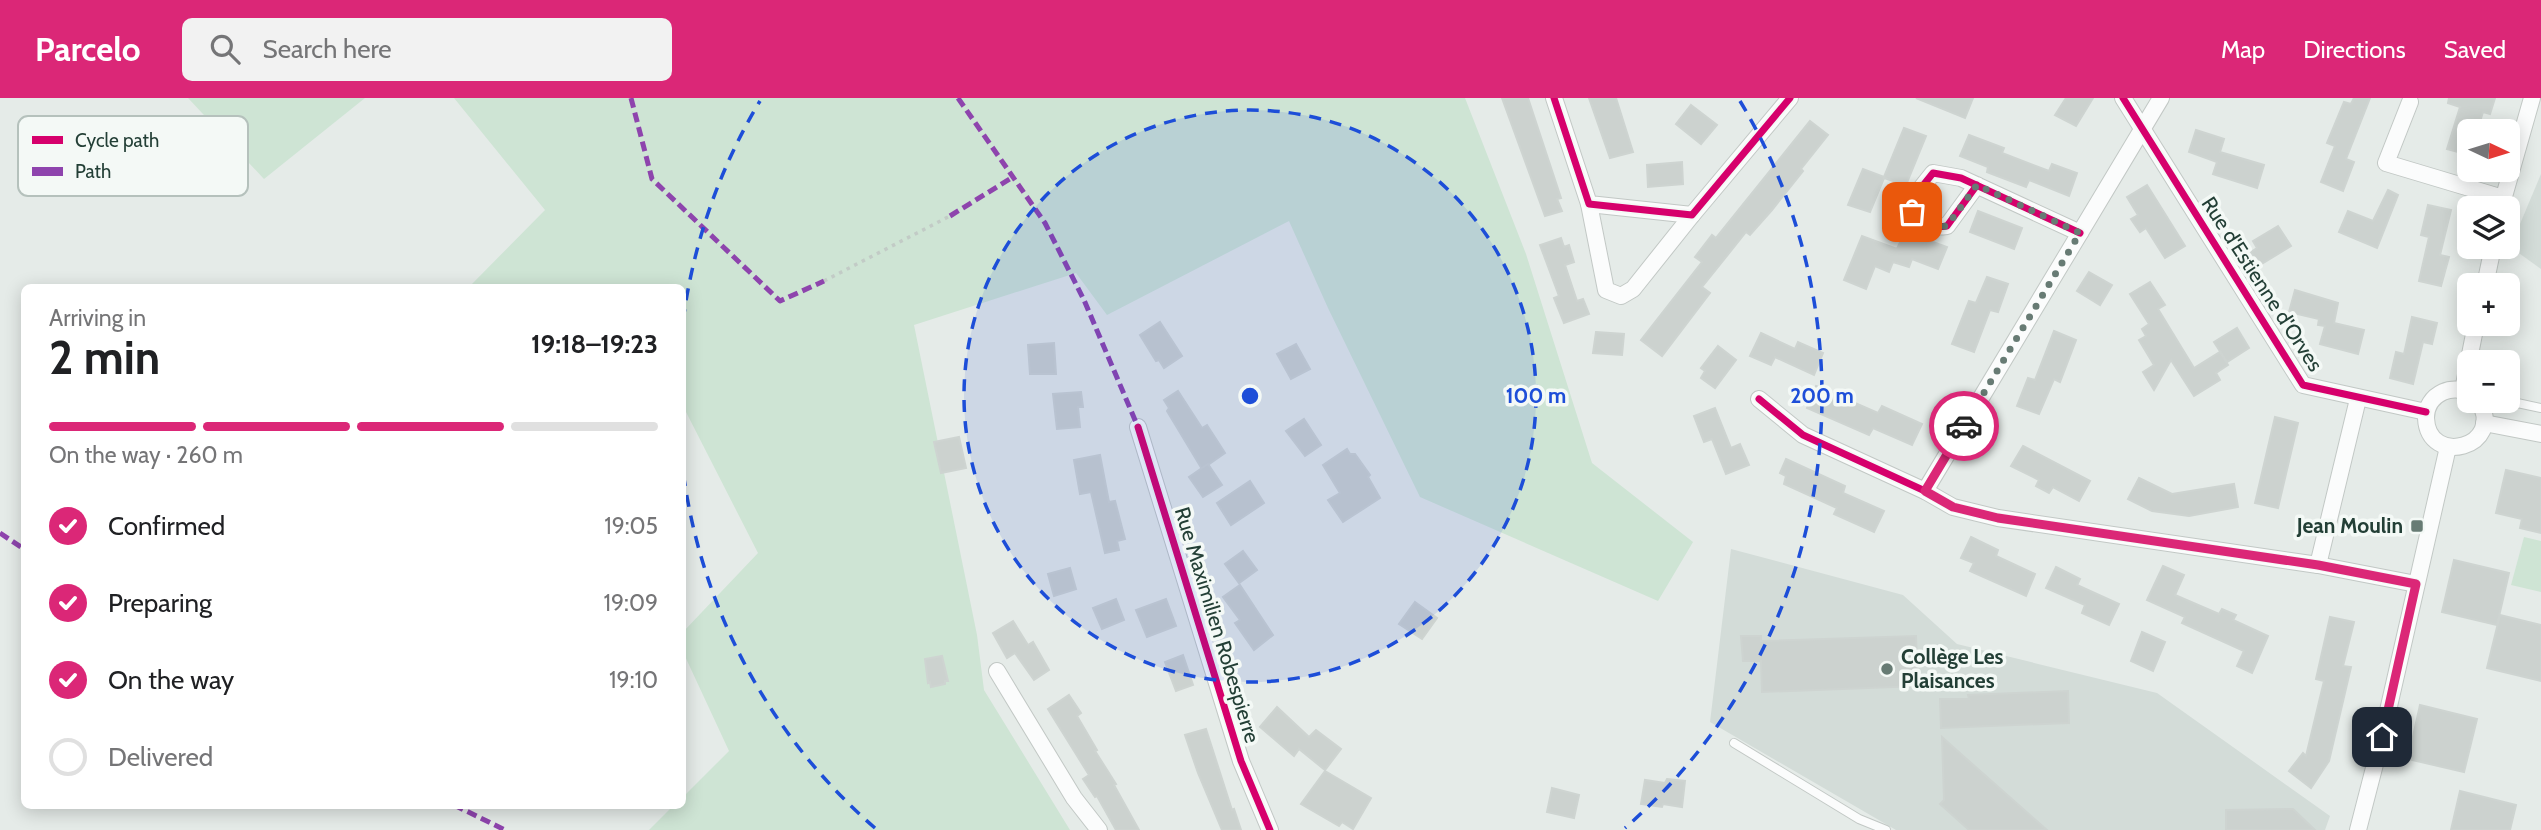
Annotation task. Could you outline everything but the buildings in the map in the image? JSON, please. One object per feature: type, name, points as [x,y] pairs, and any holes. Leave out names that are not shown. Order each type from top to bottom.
[{"type":"street","points":[[1554,98],[1589,204],[1606,290],[1621,296],[1633,289],[1790,98]]},
{"type":"street","name":"Rue d'Estienne d'Orves","points":[[2123,98],[2303,385],[2426,412]]},
{"type":"street","points":[[1925,491],[2161,98]]},
{"type":"street","points":[[2504,196],[2532,98]]},
{"type":"street","points":[[2410,102],[2386,163],[2482,196]]},
{"type":"street","points":[[1977,185],[2080,233]]},
{"type":"street","points":[[1589,204],[1692,215]]},
{"type":"street","points":[[2457,390],[2453,389],[2436,396],[2426,412],[2426,424],[2438,442],[2448,447],[2458,447],[2475,440],[2484,422],[2480,413]]},
{"type":"street","points":[[1759,399],[1803,435],[1925,491],[1953,507],[1998,518],[2318,565],[2416,584]]},
{"type":"street","points":[[2318,565],[2358,399]]},
{"type":"street","points":[[2484,422],[2541,434]]},
{"type":"street","name":"Rue Maximilien Robespierre","points":[[1138,427],[1241,761],[1269,830]]},
{"type":"street","points":[[2358,830],[2448,447]]},
{"type":"street","points":[[997,671],[1074,798],[1099,830]]},
{"type":"lane","points":[[2520,404],[2541,408]]},
{"type":"lane","points":[[1734,743],[1859,819],[1886,830]]},
{"type":"path","points":[[824,281],[950,216]]},
{"type":"shaded area","points":[[2541,174],[2541,269],[2520,254],[2520,224]]},
{"type":"shaded area","name":"Collège Les Plaisances","points":[[1731,549],[1903,595],[1957,644],[2157,693],[2330,816],[2325,830],[1896,830],[1710,722]]},
{"type":"green space","points":[[188,98],[365,98],[264,179],[248,162],[248,116],[205,116]]},
{"type":"green space","points":[[454,98],[1465,98],[1526,254],[1592,463],[1693,542],[1658,601],[1420,497],[1289,221],[1107,315],[1076,273],[914,325],[977,635],[984,690],[1070,830],[649,830],[670,809],[686,809],[686,794],[729,751],[686,658],[686,629],[758,553],[686,412],[686,284],[472,284],[545,210]]},
{"type":"green space","points":[[2524,537],[2541,541],[2541,592],[2511,585]]},
{"type":"marked path","points":[[631,98],[652,179],[780,301],[824,281]]},
{"type":"marked path","points":[[958,98],[1045,223],[1084,300],[1138,427]]},
{"type":"marked path","points":[[950,216],[1013,177]]},
{"type":"marked path","points":[[0,533],[21,547]]},
{"type":"marked path","points":[[462,809],[505,830]]},
{"type":"cycle path","points":[[1554,98],[1589,204],[1692,215],[1790,98]]},
{"type":"cycle path","points":[[2123,98],[2303,385],[2426,412]]},
{"type":"cycle path","points":[[1977,185],[1947,226],[1927,225],[1912,212],[1917,193],[1933,173],[1961,178],[2080,233]]},
{"type":"cycle path","points":[[1759,399],[1803,435],[1925,491],[1953,507],[1998,518],[2318,565],[2416,584]]},
{"type":"cycle path","points":[[1138,427],[1241,761],[1270,830]]},
{"type":"way so far","points":[[1912,212],[1919,220],[1933,228],[1947,226],[1977,185],[2080,233],[1964,426]]},
{"type":"place","name":"Jean Moulin","points":[[2417,526]]},
{"type":"place","name":"Collège Les Plaisances","points":[[1887,669]]},
{"type":"route","points":[[1964,426],[1925,491],[1953,507],[1998,518],[2318,565],[2416,584],[2382,737]]}]
